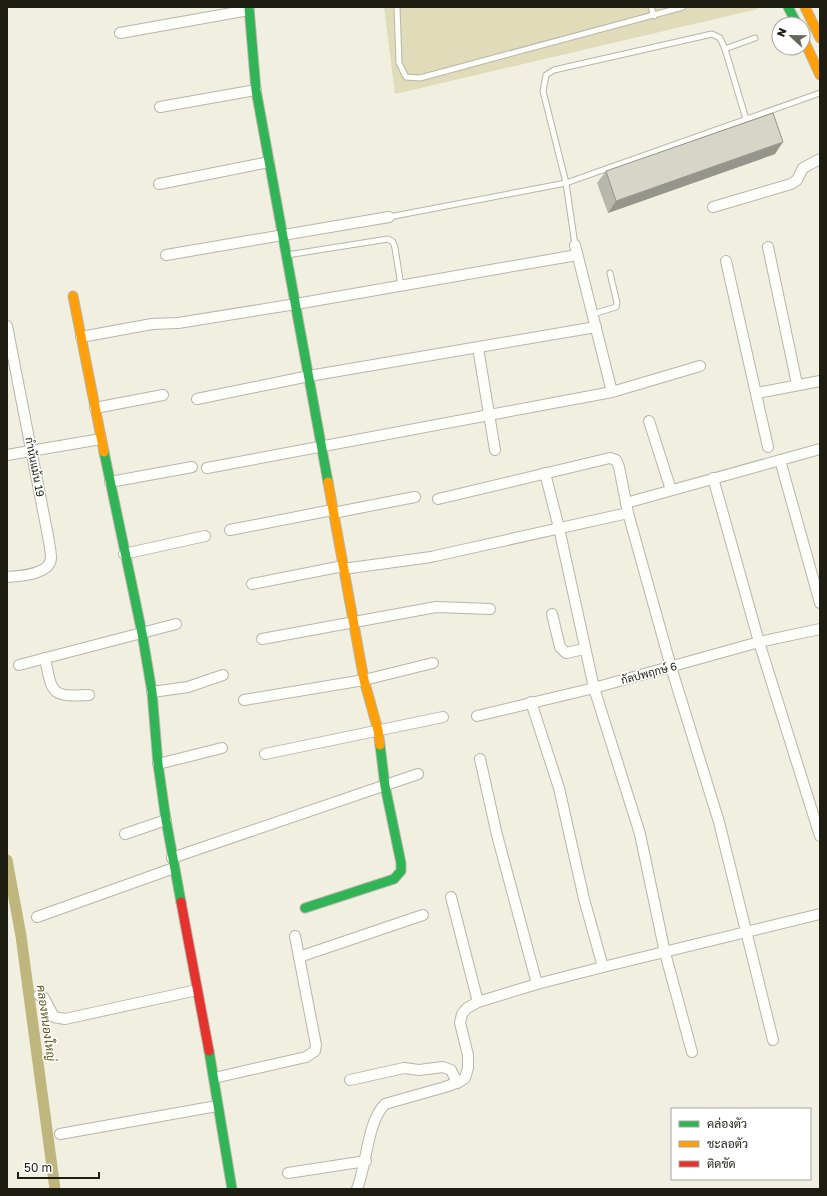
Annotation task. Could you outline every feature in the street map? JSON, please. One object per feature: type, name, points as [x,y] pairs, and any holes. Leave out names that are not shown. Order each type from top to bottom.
[{"type":"street","points":[[805,7],[820,38]]},
{"type":"street","points":[[120,33],[249,9],[256,90],[353,622],[364,680],[378,730],[385,786],[401,863],[401,871],[394,879],[305,908]]},
{"type":"street","points":[[811,55],[820,75]]},
{"type":"street","points":[[160,107],[256,90]]},
{"type":"street","points":[[713,208],[791,184],[797,180],[803,168],[820,159]]},
{"type":"street","points":[[159,184],[269,162]]},
{"type":"street","points":[[166,255],[390,217]]},
{"type":"street","points":[[768,247],[797,384]]},
{"type":"street","points":[[81,337],[152,324],[178,322],[296,304],[401,286],[576,250],[612,392]]},
{"type":"street","points":[[726,261],[768,447]]},
{"type":"street","points":[[73,296],[124,554],[142,633],[152,692],[158,764],[166,820],[183,918],[214,1078],[217,1106],[232,1189]]},
{"type":"street","name":"กำนันแม้น 19","points":[[7,326],[51,558],[50,564],[44,570],[7,577]]},
{"type":"street","points":[[197,399],[309,376],[596,327]]},
{"type":"street","points":[[478,348],[488,416],[495,450]]},
{"type":"street","points":[[207,468],[321,448],[612,392],[700,366]]},
{"type":"street","points":[[757,393],[797,384],[820,381]]},
{"type":"street","points":[[95,408],[163,395]]},
{"type":"street","points":[[648,421],[671,490]]},
{"type":"street","points":[[7,455],[101,439]]},
{"type":"street","points":[[252,584],[343,568],[433,556],[559,528],[627,508],[671,490],[820,449]]},
{"type":"street","points":[[438,499],[610,458],[616,460],[619,467],[627,508],[671,667],[719,822],[773,1040]]},
{"type":"street","points":[[780,460],[820,603]]},
{"type":"street","points":[[110,482],[192,467]]},
{"type":"street","points":[[544,473],[559,528],[584,649],[594,688],[640,834],[665,953],[692,1052]]},
{"type":"street","points":[[713,478],[759,642],[820,836]]},
{"type":"street","points":[[230,530],[415,497]]},
{"type":"street","points":[[124,554],[205,536]]},
{"type":"street","points":[[262,639],[436,607],[490,609]]},
{"type":"street","points":[[552,614],[560,647],[563,651],[566,653],[584,649]]},
{"type":"street","points":[[19,665],[176,624]]},
{"type":"street","name":"กัลปพฤกษ์ 6","points":[[477,716],[594,688],[759,642],[820,629]]},
{"type":"street","points":[[45,658],[52,687],[57,692],[66,696],[89,695]]},
{"type":"street","points":[[244,700],[364,680],[433,663]]},
{"type":"street","points":[[152,692],[188,687],[223,676]]},
{"type":"street","points":[[531,702],[559,788],[584,899],[603,967]]},
{"type":"street","points":[[265,754],[443,717]]},
{"type":"street","points":[[158,764],[222,748]]},
{"type":"street","points":[[480,758],[497,835],[537,984]]},
{"type":"street","points":[[37,917],[272,822],[418,774]]},
{"type":"street","points":[[125,834],[166,820]]},
{"type":"street","points":[[451,897],[478,1002]]},
{"type":"street","points":[[357,1189],[366,1161],[374,1120],[378,1111],[385,1104],[457,1083],[465,1078],[468,1068],[468,1055],[460,1023],[462,1014],[467,1008],[478,1002],[537,984],[820,914]]},
{"type":"street","points":[[299,957],[423,915]]},
{"type":"street","points":[[214,1078],[306,1057],[315,1051],[316,1045],[295,936]]},
{"type":"street","points":[[39,994],[46,1002],[54,1017],[65,1019],[197,990]]},
{"type":"street","points":[[350,1080],[404,1068],[419,1070],[443,1067],[451,1070],[457,1083]]},
{"type":"street","points":[[60,1134],[217,1106]]},
{"type":"street","points":[[288,1173],[366,1161]]},
{"type":"lane","points":[[398,7],[398,63],[406,77],[420,78],[684,7]]},
{"type":"lane","points":[[651,7],[654,16]]},
{"type":"lane","points":[[576,250],[566,183],[543,91],[546,75],[554,70],[712,34],[720,38],[725,49],[746,119]]},
{"type":"lane","points":[[725,49],[755,38]]},
{"type":"lane","points":[[390,217],[566,183],[820,92]]},
{"type":"lane","points":[[286,255],[388,239],[393,242],[395,248],[401,286]]},
{"type":"lane","points":[[593,314],[616,307],[617,303],[610,273]]},
{"type":"shaded area","points":[[384,7],[757,7],[758,9],[395,94]]},
{"type":"building","points":[[773,113],[783,142],[616,201],[606,171]]},
{"type":"waterway","name":"คลองหนองใหญ่","points":[[7,860],[21,936],[55,1189]]},
{"type":"traffic: fast","points":[[249,7],[256,90],[328,482]]},
{"type":"traffic: fast","points":[[788,7],[793,16]]},
{"type":"traffic: fast","points":[[104,452],[142,633],[152,692],[158,764],[166,820],[181,902]]},
{"type":"traffic: fast","points":[[305,908],[394,879],[401,871],[401,863],[385,786],[380,745]]},
{"type":"traffic: fast","points":[[209,1051],[232,1189]]},
{"type":"traffic: slow","points":[[805,7],[820,38]]},
{"type":"traffic: slow","points":[[811,55],[820,75]]},
{"type":"traffic: slow","points":[[73,296],[104,452]]},
{"type":"traffic: slow","points":[[328,482],[364,680],[378,730],[380,745]]},
{"type":"traffic: jam","points":[[181,902],[209,1051]]}]
